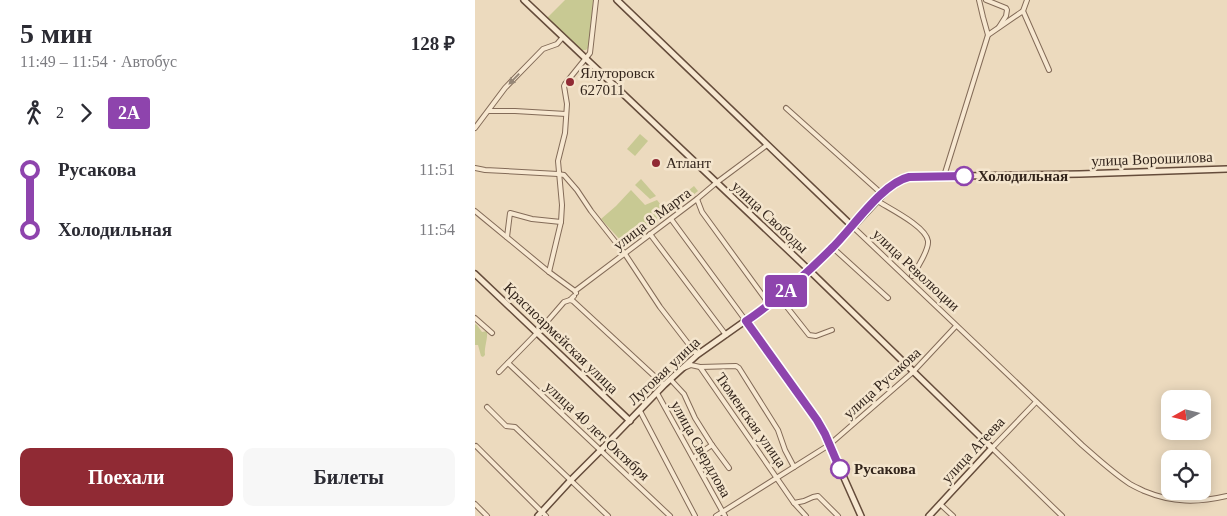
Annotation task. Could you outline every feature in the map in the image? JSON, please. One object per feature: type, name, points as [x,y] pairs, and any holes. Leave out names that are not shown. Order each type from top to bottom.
[{"type":"main road","name":"улица Свободы","points":[[524,0],[809,270],[992,448]]},
{"type":"main road","name":"улица Революции","points":[[617,0],[852,226]]},
{"type":"main road","name":"улица Ворошилова","points":[[882,194],[895,182],[909,177],[1227,169]]},
{"type":"main road","name":"Луговая улица","points":[[542,515],[571,480],[664,385],[697,355],[779,297],[833,248],[882,194]]},
{"type":"main road","name":"Красноармейская улица","points":[[475,274],[629,421]]},
{"type":"main road","points":[[746,321],[817,420],[861,516]]},
{"type":"main road","name":"улица Агеева","points":[[929,516],[992,448]]},
{"type":"street","points":[[549,272],[561,222],[563,205],[558,161],[564,141],[567,104],[564,86],[590,53],[596,0]]},
{"type":"street","points":[[944,176],[988,35],[979,0]]},
{"type":"street","points":[[986,0],[1007,10],[1006,16],[996,30]]},
{"type":"street","points":[[988,35],[1023,11],[1027,0]]},
{"type":"street","points":[[1023,11],[1049,70]]},
{"type":"street","points":[[475,128],[505,88],[543,50],[557,44],[563,37]]},
{"type":"street","points":[[786,108],[882,194]]},
{"type":"street","points":[[489,111],[566,114]]},
{"type":"street","points":[[475,116],[481,121]]},
{"type":"street","name":"улица 8 Марта","points":[[499,372],[564,302],[571,300],[575,293],[767,145]]},
{"type":"street","points":[[475,168],[565,175],[625,254],[660,307],[697,355]]},
{"type":"street","points":[[697,199],[702,212],[769,304]]},
{"type":"street","points":[[876,200],[904,217],[927,237],[928,242],[922,258],[912,276]]},
{"type":"street","points":[[475,211],[575,293]]},
{"type":"street","points":[[507,237],[510,214],[532,219],[561,222]]},
{"type":"street","points":[[671,219],[746,321]]},
{"type":"street","name":"улица Революции","points":[[852,226],[1082,446],[1132,486],[1153,494],[1181,501],[1199,501],[1227,496]]},
{"type":"street","points":[[650,234],[725,335]]},
{"type":"street","points":[[833,248],[888,298]]},
{"type":"street","points":[[779,297],[809,335],[816,336],[832,330]]},
{"type":"street","name":"улица Свердлова","points":[[571,300],[664,385]]},
{"type":"street","points":[[475,318],[493,333]]},
{"type":"street","name":"улица Русакова","points":[[716,516],[724,514],[829,445],[913,372],[956,326]]},
{"type":"street","name":"улица 40 лет Октября","points":[[508,363],[670,516]]},
{"type":"street","name":"Тюменская улица","points":[[682,369],[691,366],[700,367],[777,478],[806,516]]},
{"type":"street","points":[[700,367],[736,366],[739,368],[778,430],[785,450],[794,467]]},
{"type":"street","points":[[671,380],[684,394],[695,418],[729,468]]},
{"type":"street","name":"улица Свердлова","points":[[657,393],[724,514]]},
{"type":"street","name":"улица Агеева","points":[[992,448],[1036,402]]},
{"type":"street","points":[[487,407],[506,426],[515,427],[608,516]]},
{"type":"street","points":[[640,411],[695,516]]},
{"type":"street","points":[[693,458],[712,445]]},
{"type":"street","points":[[476,446],[542,515]]},
{"type":"street","name":"улица Свободы","points":[[992,448],[1061,516]]},
{"type":"street","points":[[795,503],[818,496],[838,516]]},
{"type":"street","points":[[475,504],[487,516]]},
{"type":"street","points":[[940,504],[953,516]]},
{"type":"green space","points":[[565,0],[593,0],[590,46],[586,50],[580,50],[547,18]]},
{"type":"green space","points":[[640,134],[648,141],[635,156],[627,149]]},
{"type":"green space","points":[[641,179],[656,196],[650,199],[635,185]]},
{"type":"green space","points":[[694,186],[698,191],[677,208],[673,203]]},
{"type":"green space","points":[[631,190],[645,205],[657,200],[668,214],[625,245],[601,219]]},
{"type":"green space","points":[[475,324],[482,332],[487,331],[485,355],[483,357],[478,345],[475,345]]},
{"type":"bus line","name":"2А","points":[[840,469],[817,420],[746,321],[779,297],[833,248],[876,200],[895,182],[909,177],[964,176]]},
{"type":"place","name":"Ялуторовск 627011","points":[[570,82]]},
{"type":"place","name":"Атлант","points":[[656,163]]},
{"type":"place","name":"Холодильная","points":[[964,176]]},
{"type":"place","name":"Русакова","points":[[840,469]]}]
